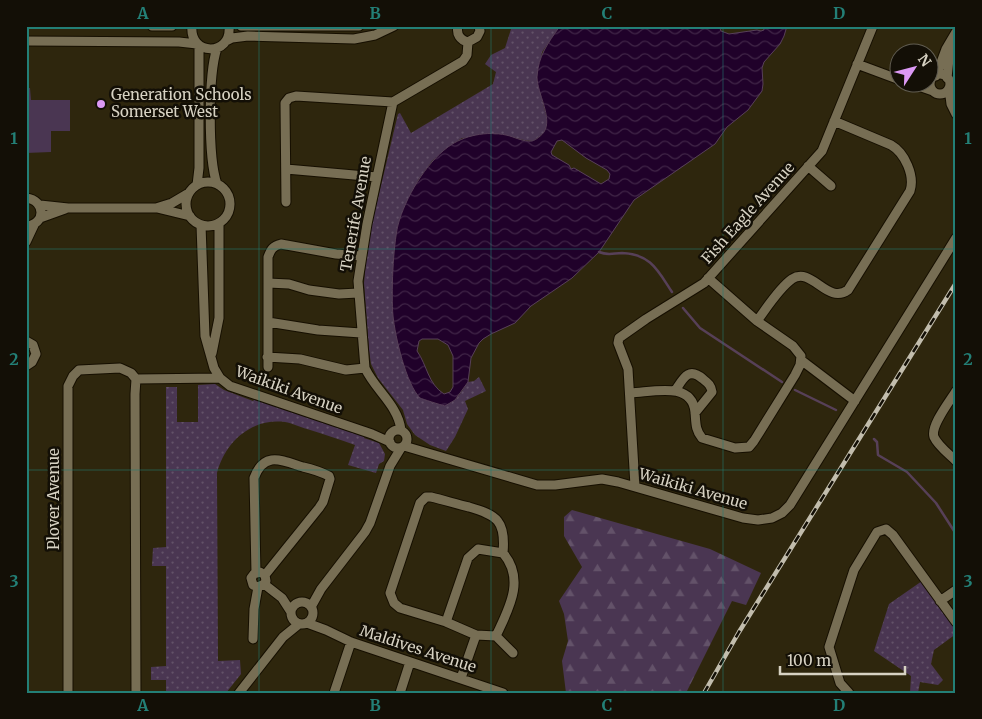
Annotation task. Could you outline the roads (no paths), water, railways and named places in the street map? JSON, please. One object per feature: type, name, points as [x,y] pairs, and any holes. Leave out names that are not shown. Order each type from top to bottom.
[{"type":"street","points":[[152,26],[172,26]]},
{"type":"street","points":[[192,26],[192,36],[198,44],[199,158],[197,185]]},
{"type":"street","points":[[226,41],[228,26]]},
{"type":"street","points":[[241,26],[359,26]]},
{"type":"street","points":[[26,41],[179,42],[198,44],[208,49],[217,48],[232,38],[255,36],[354,39],[375,35],[394,26]]},
{"type":"street","points":[[458,26],[459,36],[468,42],[478,38],[479,26]]},
{"type":"street","name":"Fish Eagle Avenue","points":[[631,393],[628,369],[618,343],[620,338],[646,319],[704,283],[822,151],[873,26]]},
{"type":"street","points":[[947,78],[956,32]]},
{"type":"street","points":[[286,202],[285,103],[289,98],[296,96],[393,102],[463,62],[467,55],[468,42]]},
{"type":"street","points":[[217,48],[212,73],[211,118],[212,164],[217,184]]},
{"type":"street","points":[[940,65],[952,48]]},
{"type":"street","points":[[858,64],[890,76]]},
{"type":"street","points":[[940,76],[947,78],[950,83],[941,91],[956,114]]},
{"type":"street","name":"Tenerife Avenue","points":[[393,102],[361,256],[358,294],[365,368],[369,378],[395,412],[398,439]]},
{"type":"street","points":[[757,321],[788,283],[797,277],[808,278],[832,294],[839,294],[848,290],[910,191],[912,184],[910,176],[904,158],[898,150],[891,145],[834,121]]},
{"type":"street","name":"Fish Eagle Avenue","points":[[808,166],[831,186]]},
{"type":"street","points":[[286,169],[377,176]]},
{"type":"street","points":[[156,208],[179,199],[197,185],[207,182],[217,184],[226,192],[230,205],[225,219],[212,226],[201,225],[192,219],[186,206],[189,192]]},
{"type":"street","points":[[26,198],[33,199],[40,205],[68,208],[156,208],[190,216]]},
{"type":"street","points":[[26,242],[41,209],[40,205]]},
{"type":"street","points":[[33,223],[68,208]]},
{"type":"street","points":[[211,356],[219,318],[219,223]]},
{"type":"street","name":"Waikiki Avenue","points":[[201,225],[205,336],[214,368],[220,378],[230,386],[372,434],[398,439],[426,452],[537,485],[555,485],[602,479],[635,486],[743,518],[764,520],[782,513],[790,506],[956,238]]},
{"type":"street","points":[[361,256],[336,254],[281,244],[274,246],[268,256],[268,362],[300,359],[346,370],[365,368]]},
{"type":"street","points":[[708,278],[757,321],[794,346],[798,350],[801,360],[855,400]]},
{"type":"street","points":[[268,283],[289,284],[309,290],[339,294],[358,294]]},
{"type":"street","points":[[268,322],[318,330],[361,334]]},
{"type":"street","points":[[26,374],[28,365],[34,360],[36,354],[35,348],[27,339]]},
{"type":"street","points":[[635,486],[631,393],[682,392],[689,396],[694,404],[696,426],[698,434],[702,438],[735,448],[749,448],[795,376],[801,360]]},
{"type":"street","name":"Plover Avenue","points":[[68,693],[68,386],[73,376],[79,370],[120,368],[131,373],[136,379],[220,378]]},
{"type":"street","points":[[675,391],[685,376],[690,374],[697,374],[711,385],[712,392],[695,413]]},
{"type":"street","points":[[136,379],[136,693]]},
{"type":"street","points":[[956,391],[936,423],[934,432],[934,437],[939,444],[956,461]]},
{"type":"street","points":[[239,693],[283,637],[303,624],[312,611],[320,589],[367,527],[398,439]]},
{"type":"street","points":[[253,639],[254,609],[261,580],[254,478],[257,468],[276,458],[327,474],[330,479],[323,502],[261,580]]},
{"type":"street","points":[[496,636],[515,587],[510,566],[503,553],[504,536],[500,524],[489,513],[431,497],[422,499],[390,593],[391,599],[400,608],[446,622],[476,635],[496,636],[514,653]]},
{"type":"street","points":[[849,693],[840,683],[829,647],[854,570],[877,532],[883,529],[889,530],[956,622]]},
{"type":"street","points":[[446,622],[468,558],[478,549],[503,553]]},
{"type":"street","points":[[261,580],[282,598],[291,614],[303,624]]},
{"type":"street","points":[[283,637],[293,607],[320,589]]},
{"type":"street","points":[[940,601],[956,590]]},
{"type":"street","points":[[282,598],[299,603],[312,611]]},
{"type":"street","name":"Maldives Avenue","points":[[312,611],[326,630]]},
{"type":"street","name":"Maldives Avenue","points":[[303,624],[326,630],[351,642],[503,693]]},
{"type":"street","points":[[460,678],[476,635]]},
{"type":"street","points":[[334,693],[351,642]]},
{"type":"street","points":[[400,693],[410,662]]},
{"type":"water","points":[[560,26],[719,26],[721,31],[729,34],[761,31],[764,30],[763,26],[787,26],[780,44],[764,62],[762,68],[762,91],[748,110],[727,127],[715,144],[634,200],[599,252],[572,278],[531,306],[515,323],[483,339],[471,358],[468,382],[455,400],[445,406],[421,399],[410,382],[406,371],[393,316],[394,257],[396,234],[401,215],[411,193],[424,172],[440,154],[454,143],[476,135],[491,134],[506,135],[532,141],[543,133],[547,120],[538,83],[538,69],[544,50]],"holes":[[[562,140],[586,158],[607,170],[610,174],[609,179],[601,184],[574,168],[571,169],[569,165],[552,155],[551,152],[557,141]],[[422,339],[438,339],[448,345],[453,356],[453,387],[450,392],[444,394],[431,380],[417,351],[419,341]]]},
{"type":"waterway","points":[[599,252],[632,254],[647,260],[658,271],[672,292]]},
{"type":"waterway","points":[[683,308],[700,328],[782,382]]},
{"type":"waterway","points":[[795,390],[836,410]]},
{"type":"waterway","points":[[874,439],[877,442],[878,455],[907,472],[936,503],[956,534]]},
{"type":"railway","points":[[704,693],[739,632],[956,283]]},
{"type":"place","name":"Generation Schools Somerset West","points":[[101,104]]}]
